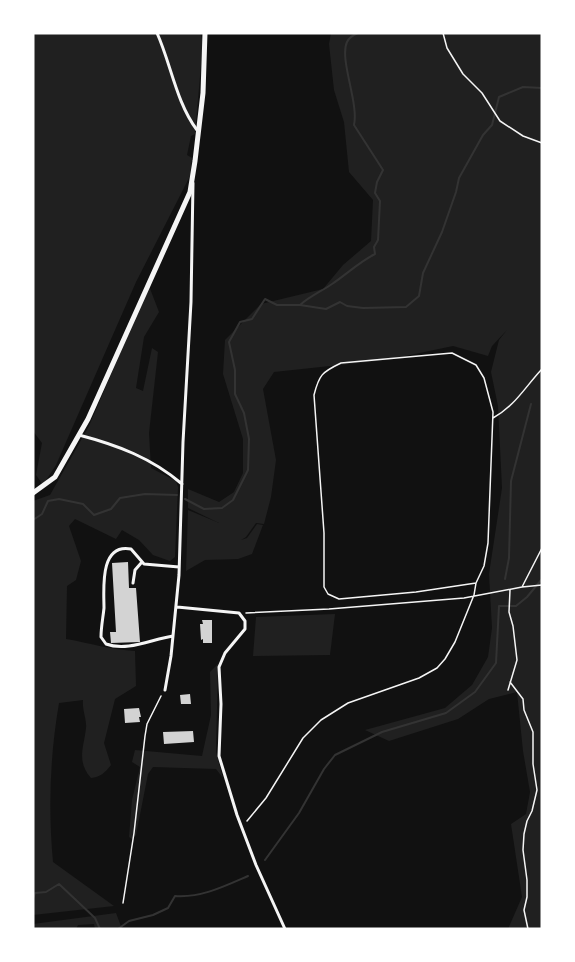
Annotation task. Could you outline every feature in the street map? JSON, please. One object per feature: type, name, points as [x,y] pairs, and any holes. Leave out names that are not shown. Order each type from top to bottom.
[{"type":"street","points":[[33,494],[55,477],[79,435],[190,192],[203,83],[205,33]]},
{"type":"lane","points":[[157,33],[171,66],[183,105],[198,132]]},
{"type":"lane","points":[[165,690],[177,607],[191,302],[193,180]]},
{"type":"lane","points":[[79,435],[112,444],[145,458],[182,484]]},
{"type":"lane","points":[[174,636],[123,647],[106,644],[101,637],[104,576],[107,563],[115,552],[127,548],[148,565],[179,567]]},
{"type":"lane","points":[[133,583],[135,570],[142,562]]},
{"type":"lane","points":[[177,607],[239,613],[245,621],[245,629],[225,653],[219,667],[221,704],[218,749],[221,767],[241,827],[285,929]]},
{"type":"path","points":[[442,33],[447,48],[463,74],[482,93],[500,121],[523,136],[542,143]]},
{"type":"path","points":[[241,827],[258,809],[292,754],[321,720],[348,703],[419,678],[437,668],[455,642],[484,566],[488,543],[493,418],[484,378],[476,365],[452,353],[341,363],[327,370],[319,378],[314,395],[324,533],[324,587],[328,594],[339,598],[350,598],[416,592],[476,583]]},
{"type":"path","points":[[493,418],[506,411],[542,369]]},
{"type":"path","points":[[522,587],[542,548]]},
{"type":"path","points":[[239,613],[464,598],[542,585]]},
{"type":"path","points":[[508,690],[517,660],[509,612],[510,589]]},
{"type":"path","points":[[510,682],[523,699],[524,710],[533,732],[533,764],[537,790],[527,821],[523,850],[527,880],[524,910],[528,929]]},
{"type":"path","points":[[123,903],[146,730],[165,690]]},
{"type":"shaded area","points":[[33,33],[200,33],[203,42],[195,134],[191,136],[187,155],[192,158],[190,176],[136,282],[56,465],[43,485],[36,475],[42,443],[33,431]]},
{"type":"shaded area","points":[[331,33],[542,33],[542,929],[508,929],[522,897],[511,824],[526,814],[530,792],[517,692],[489,699],[458,719],[389,741],[365,730],[445,708],[472,685],[488,657],[492,628],[489,574],[502,488],[498,406],[491,372],[499,340],[507,330],[492,346],[488,356],[453,346],[386,360],[274,372],[263,389],[276,460],[271,497],[264,524],[256,523],[241,540],[247,538],[257,524],[263,525],[252,554],[238,559],[205,560],[186,571],[188,510],[219,523],[188,508],[188,489],[219,502],[234,492],[243,473],[243,439],[223,374],[225,340],[261,304],[323,289],[343,265],[371,241],[373,200],[349,172],[344,122],[334,90],[329,44]]},
{"type":"shaded area","points":[[149,286],[159,312],[144,337],[136,388],[143,391],[152,348],[158,352],[149,433],[151,468],[176,481],[178,487],[175,557],[170,561],[153,555],[139,540],[122,530],[116,539],[75,519],[69,526],[81,561],[76,580],[67,586],[66,639],[135,651],[136,686],[115,699],[104,743],[111,765],[104,772],[91,778],[82,760],[86,725],[83,700],[59,703],[52,762],[50,802],[53,862],[114,906],[33,915],[33,501],[50,495],[89,426]]},
{"type":"shaded area","points":[[335,614],[330,655],[253,656],[256,617]]},
{"type":"shaded area","points":[[218,664],[216,752],[223,778],[216,769],[153,767],[148,774],[136,835],[132,839],[129,837],[132,800],[140,767],[132,762],[135,750],[202,756],[211,715],[210,672]]},
{"type":"shaded area","points":[[116,913],[122,929],[95,929],[94,924],[78,925],[76,929],[33,929],[33,924]]},
{"type":"building","points":[[128,562],[129,588],[136,588],[140,642],[111,643],[110,632],[116,632],[112,563]]},
{"type":"building","points":[[202,620],[212,620],[212,643],[203,643],[203,639],[201,640]]},
{"type":"building","points":[[190,694],[191,704],[181,704],[180,695]]},
{"type":"building","points":[[139,708],[140,722],[125,723],[124,709]]},
{"type":"building","points":[[193,731],[194,742],[164,744],[163,732]]},
{"type":"waterway","points":[[300,305],[375,254],[374,247],[378,240],[380,201],[375,193],[383,170],[354,125],[354,105],[345,59],[347,42],[358,33]]},
{"type":"waterway","points":[[185,499],[204,509],[222,508],[233,500],[248,470],[249,439],[244,413],[235,394],[235,370],[229,342],[240,322],[252,319],[265,299],[277,305],[300,305],[326,309],[340,302],[347,306],[363,308],[406,307],[419,296],[423,273],[442,232],[459,178],[483,135],[492,125],[499,97],[523,87],[542,88]]},
{"type":"waterway","points":[[505,579],[509,558],[511,481],[531,404]]},
{"type":"waterway","points":[[33,520],[42,514],[48,501],[59,499],[83,504],[94,515],[111,509],[120,498],[145,494],[177,495]]},
{"type":"waterway","points":[[265,860],[299,813],[324,769],[335,755],[382,732],[446,713],[475,692],[496,663],[499,606],[516,606],[542,579]]},
{"type":"waterway","points":[[118,929],[129,921],[153,915],[168,908],[175,896],[203,893],[248,876]]},
{"type":"waterway","points":[[33,899],[35,893],[46,892],[59,884],[95,918],[100,929]]}]
